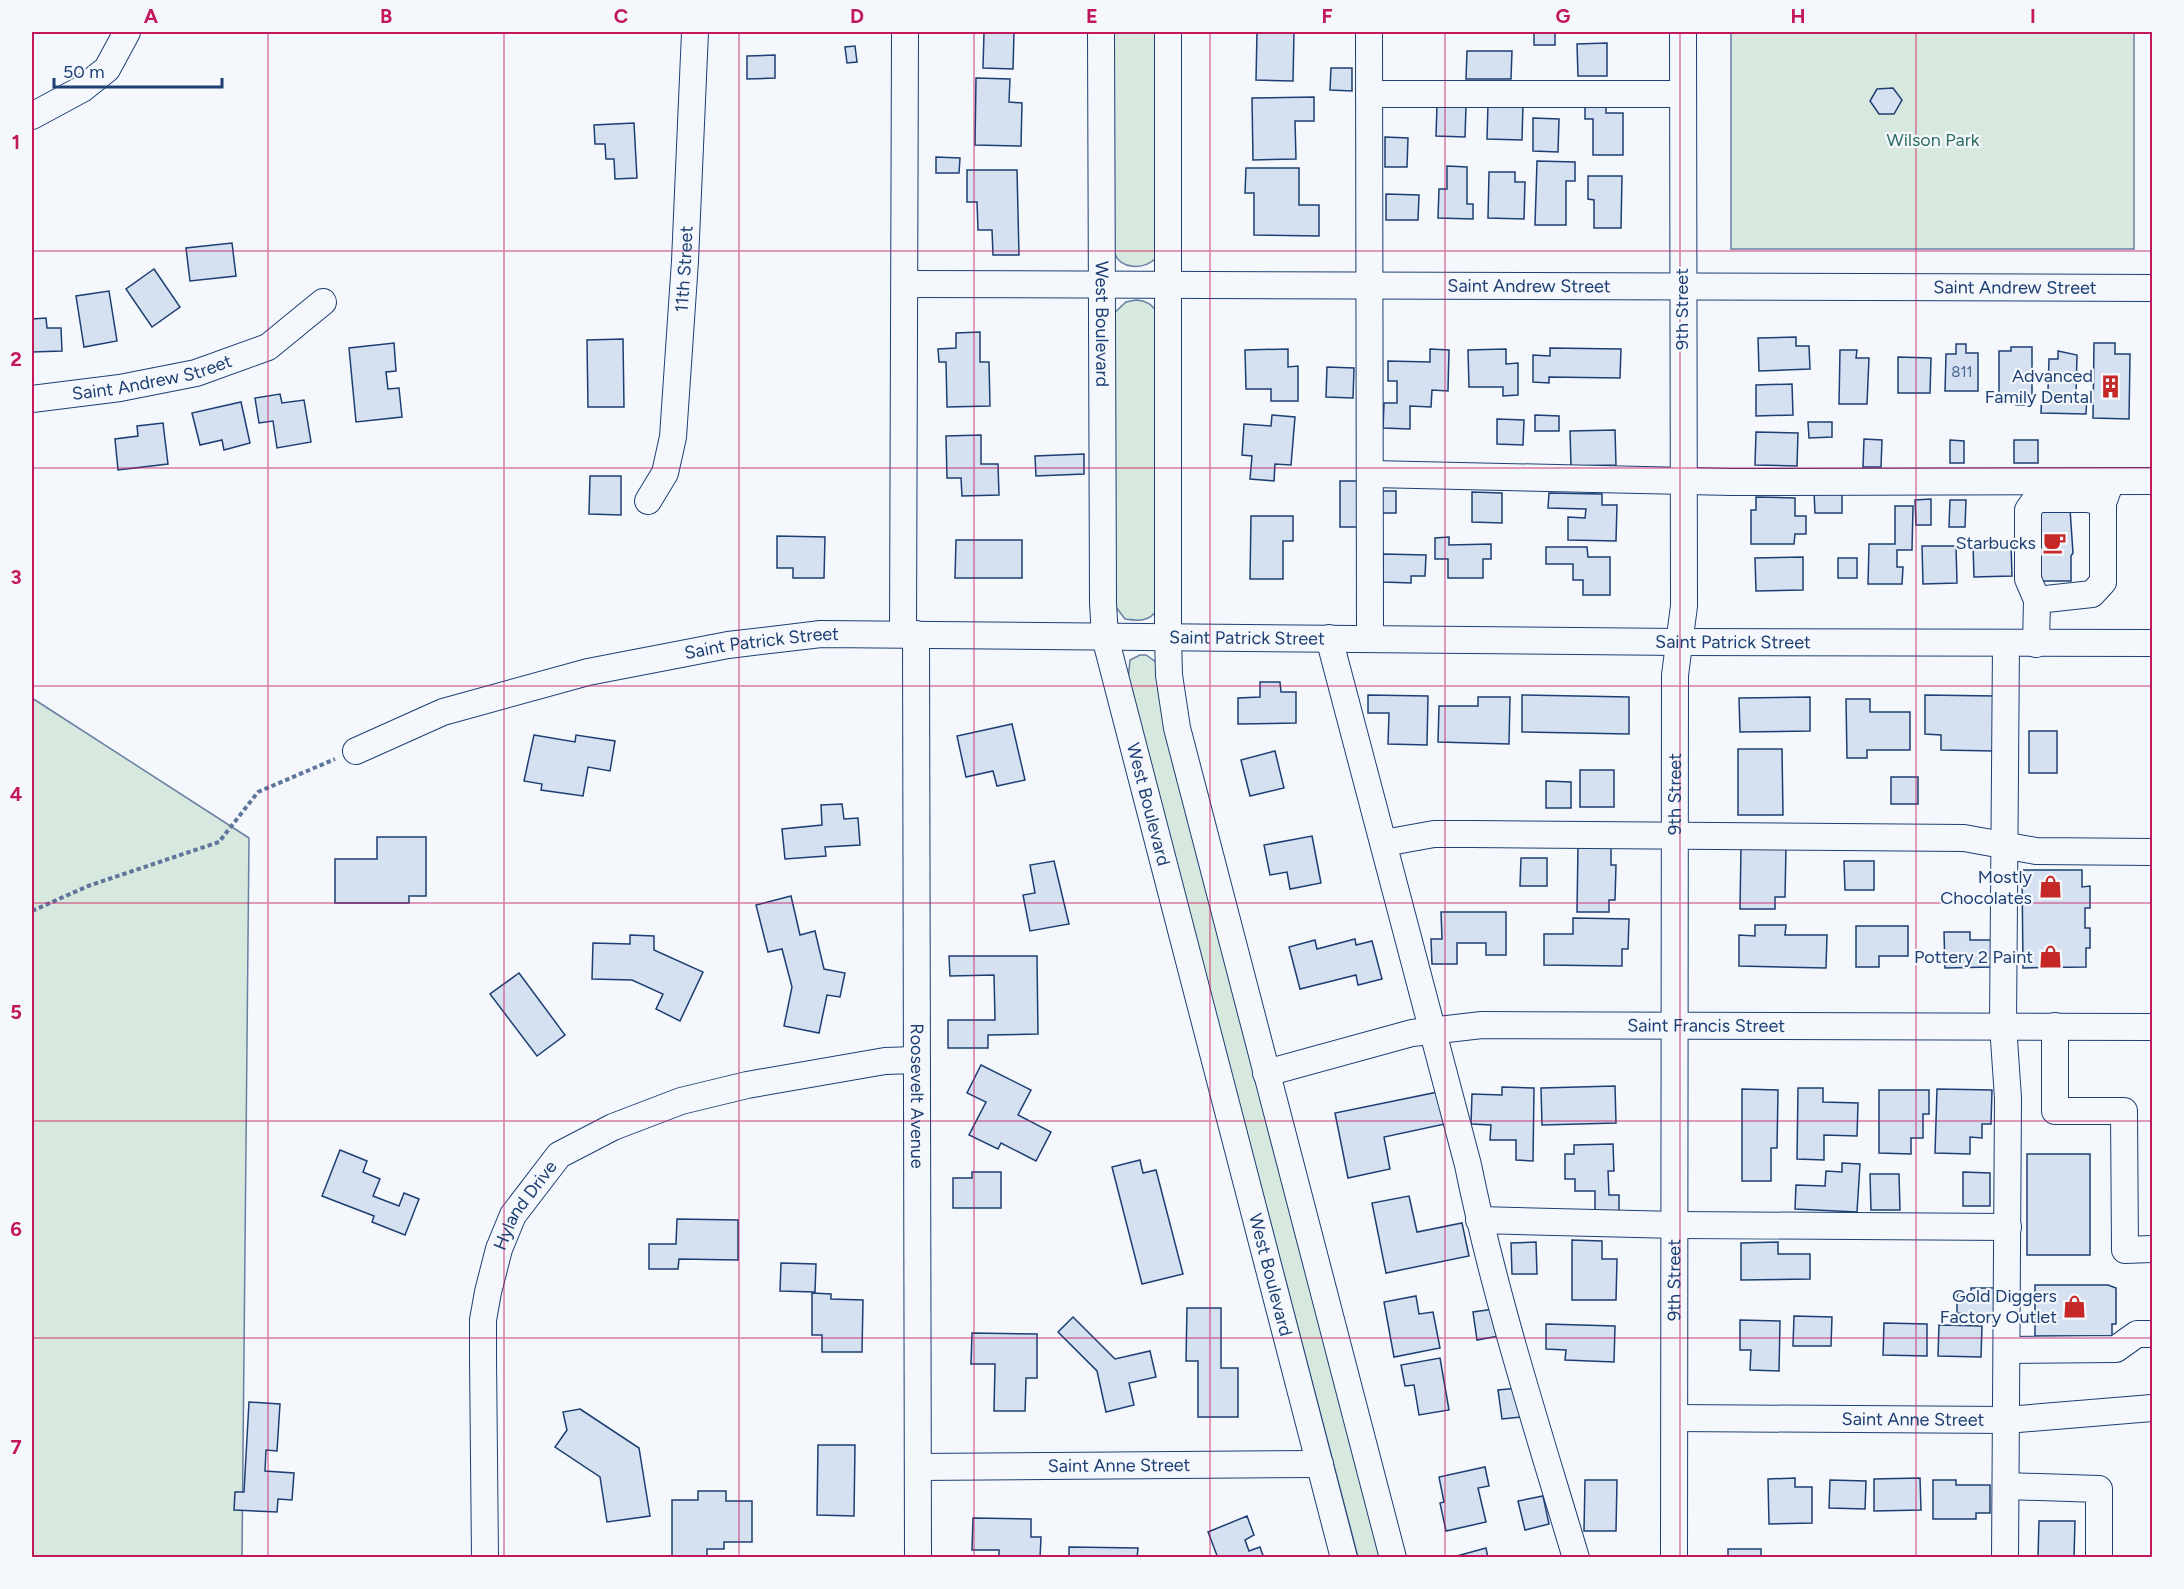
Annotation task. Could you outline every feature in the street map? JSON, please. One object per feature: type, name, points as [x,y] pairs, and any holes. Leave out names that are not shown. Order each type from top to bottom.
[{"type":"street","points":[[32,116],[82,89],[107,69],[127,32]]},
{"type":"street","name":"11th Street","points":[[648,501],[665,473],[673,437],[685,261],[695,32]]},
{"type":"street","name":"Roosevelt Avenue","points":[[905,32],[905,284],[915,1060],[918,1557]]},
{"type":"street","name":"West Boulevard","points":[[1101,32],[1105,637],[1344,1557]]},
{"type":"street","points":[[1168,32],[1169,675],[1177,728],[1393,1557]]},
{"type":"street","points":[[1369,32],[1372,474],[1370,639]]},
{"type":"street","name":"9th Street","points":[[1674,1557],[1675,675],[1684,606],[1683,32]]},
{"type":"street","points":[[1369,94],[1683,94]]},
{"type":"street","name":"Saint Andrew Street","points":[[905,284],[2152,288]]},
{"type":"street","name":"Saint Andrew Street","points":[[32,399],[120,388],[196,373],[268,347],[323,302]]},
{"type":"street","points":[[1372,474],[1683,479],[2107,492]]},
{"type":"street","points":[[2036,644],[2037,600],[2028,579],[2028,510],[2036,500],[2088,500],[2107,492],[2152,481]]},
{"type":"street","points":[[2037,600],[2091,594],[2103,582],[2107,492]]},
{"type":"street","name":"Saint Patrick Street","points":[[356,751],[443,712],[588,672],[771,638],[820,634],[1680,642],[2152,643]]},
{"type":"street","points":[[1329,638],[1468,1165],[1479,1220],[1576,1557]]},
{"type":"street","points":[[2005,1557],[2008,1227],[2008,1098],[2003,1025],[2006,644]]},
{"type":"street","points":[[1384,843],[1434,834],[1964,838],[2036,851],[2152,852]]},
{"type":"street","name":"Saint Francis Street","points":[[1266,1073],[1433,1030],[1482,1024],[2152,1027]]},
{"type":"street","points":[[2055,1026],[2055,1111],[2124,1111],[2125,1250],[2152,1249]]},
{"type":"street","name":"Hyland Drive","points":[[484,1557],[483,1330],[488,1292],[499,1249],[513,1215],[559,1155],[613,1127],[681,1101],[747,1085],[885,1061],[915,1060]]},
{"type":"street","points":[[1479,1220],[1676,1225],[2008,1227]]},
{"type":"street","points":[[2007,1350],[2116,1349],[2137,1334],[2152,1334]]},
{"type":"street","name":"Saint Anne Street","points":[[1675,1418],[2006,1420],[2152,1408]]},
{"type":"street","name":"Saint Anne Street","points":[[918,1467],[1320,1464]]},
{"type":"street","points":[[2006,1486],[2099,1488],[2099,1557]]},
{"type":"path","points":[[32,911],[88,886],[219,842],[258,792],[298,772],[356,751]]},
{"type":"green space","points":[[1112,32],[1159,32],[1156,258],[1139,266],[1121,262],[1114,252]]},
{"type":"green space","name":"Wilson Park","points":[[1731,32],[2134,32],[2134,249],[1731,249]]},
{"type":"green space","points":[[1136,300],[1149,304],[1158,314],[1157,610],[1147,619],[1139,620],[1125,619],[1113,603],[1112,315],[1126,302]]},
{"type":"green space","points":[[1146,655],[1156,662],[1385,1557],[1358,1557],[1128,680],[1130,660]]},
{"type":"green space","points":[[32,698],[249,838],[242,1557],[32,1557]]},
{"type":"building","points":[[984,32],[1014,32],[1013,69],[983,68]]},
{"type":"building","points":[[1257,32],[1294,32],[1293,81],[1256,80]]},
{"type":"building","points":[[1534,32],[1555,32],[1555,45],[1534,45]]},
{"type":"building","points":[[1607,43],[1607,76],[1578,76],[1577,44]]},
{"type":"building","points":[[855,46],[857,62],[847,63],[845,47]]},
{"type":"building","points":[[1467,51],[1512,51],[1511,79],[1466,79]]},
{"type":"building","points":[[775,55],[775,78],[747,79],[747,56]]},
{"type":"building","points":[[1331,68],[1352,68],[1352,91],[1330,90]]},
{"type":"building","points":[[976,78],[1010,79],[1009,102],[1022,103],[1021,146],[975,145]]},
{"type":"building","points":[[1893,88],[1902,100],[1894,114],[1879,114],[1870,101],[1877,89]]},
{"type":"building","points":[[1314,97],[1314,121],[1295,121],[1296,159],[1253,160],[1252,98]]},
{"type":"building","points":[[1585,101],[1606,101],[1606,113],[1623,113],[1623,155],[1593,155],[1593,119],[1585,119]]},
{"type":"building","points":[[1488,104],[1523,104],[1522,140],[1487,139]]},
{"type":"building","points":[[1437,105],[1466,106],[1465,137],[1436,136]]},
{"type":"building","points":[[1533,118],[1559,119],[1558,152],[1533,151]]},
{"type":"building","points":[[634,123],[637,178],[615,179],[614,159],[606,159],[605,144],[595,144],[594,125]]},
{"type":"building","points":[[1385,137],[1408,138],[1407,167],[1385,167]]},
{"type":"building","points":[[936,157],[960,158],[959,173],[936,173]]},
{"type":"building","points":[[1537,161],[1575,162],[1575,181],[1566,181],[1566,225],[1535,225]]},
{"type":"building","points":[[1447,166],[1467,167],[1467,204],[1473,204],[1473,219],[1438,218],[1439,189],[1447,189]]},
{"type":"building","points":[[1246,168],[1299,168],[1299,205],[1319,205],[1319,236],[1254,235],[1254,193],[1245,193]]},
{"type":"building","points":[[967,170],[1017,170],[1019,255],[993,255],[992,230],[978,230],[977,202],[967,202]]},
{"type":"building","points":[[1489,172],[1515,172],[1515,182],[1525,182],[1524,219],[1488,218]]},
{"type":"building","points":[[1588,176],[1622,176],[1621,228],[1594,228],[1594,200],[1588,199]]},
{"type":"building","points":[[1386,194],[1419,195],[1418,220],[1386,220]]},
{"type":"building","points":[[232,243],[236,276],[190,281],[186,248]]},
{"type":"building","points":[[154,269],[180,307],[152,327],[126,289]]},
{"type":"building","points":[[109,291],[117,341],[84,347],[76,296]]},
{"type":"building","points":[[46,318],[47,328],[61,328],[62,351],[32,352],[32,319]]},
{"type":"building","points":[[980,332],[980,362],[989,362],[990,406],[947,407],[946,362],[939,362],[938,349],[956,348],[956,333]]},
{"type":"building","points":[[1796,337],[1796,346],[1809,346],[1810,369],[1759,371],[1758,338]]},
{"type":"building","points":[[623,339],[624,407],[588,407],[587,340]]},
{"type":"building","points":[[394,343],[396,371],[386,372],[388,389],[399,388],[402,417],[356,422],[349,348]]},
{"type":"building","name":"Advanced Family Dental","points":[[2094,343],[2115,343],[2115,354],[2130,354],[2129,419],[2093,418]]},
{"type":"building","points":[[1956,344],[1966,344],[1966,353],[1978,353],[1978,391],[1945,391],[1946,354],[1956,354]]},
{"type":"building","points":[[2011,347],[2032,347],[2032,405],[2016,405],[2016,395],[1999,395],[1999,351],[2011,351]]},
{"type":"building","points":[[1550,348],[1621,349],[1620,378],[1549,377],[1549,383],[1533,382],[1533,355],[1550,356]]},
{"type":"building","points":[[1288,349],[1288,367],[1298,366],[1298,401],[1271,401],[1271,389],[1246,389],[1245,350]]},
{"type":"building","points":[[1430,349],[1449,350],[1448,391],[1432,390],[1431,407],[1410,406],[1410,429],[1383,428],[1384,403],[1397,403],[1397,381],[1388,381],[1388,361],[1430,362]]},
{"type":"building","points":[[1506,349],[1506,364],[1518,363],[1518,395],[1503,396],[1503,387],[1469,387],[1468,350]]},
{"type":"building","points":[[1840,350],[1857,350],[1856,358],[1869,358],[1867,404],[1839,404]]},
{"type":"building","points":[[2058,351],[2077,355],[2076,395],[2087,395],[2086,414],[2041,413],[2042,391],[2048,391],[2049,359],[2058,359]]},
{"type":"building","points":[[1898,357],[1931,358],[1930,393],[1898,393]]},
{"type":"building","points":[[1327,367],[1354,368],[1353,398],[1326,397]]},
{"type":"building","points":[[1792,384],[1793,415],[1756,416],[1756,385]]},
{"type":"building","points":[[280,394],[282,403],[304,400],[311,442],[277,448],[273,421],[259,423],[255,398]]},
{"type":"building","points":[[241,402],[250,443],[224,450],[222,440],[200,445],[192,413]]},
{"type":"building","points":[[1272,415],[1295,417],[1291,465],[1275,464],[1274,481],[1250,479],[1252,456],[1242,455],[1244,424],[1271,426]]},
{"type":"building","points":[[1535,415],[1559,416],[1559,431],[1535,431]]},
{"type":"building","points":[[1497,419],[1524,420],[1523,445],[1497,444]]},
{"type":"building","points":[[1808,422],[1832,422],[1832,437],[1809,438]]},
{"type":"building","points":[[163,423],[168,464],[118,470],[115,439],[138,436],[137,426]]},
{"type":"building","points":[[1615,430],[1616,465],[1571,466],[1570,431]]},
{"type":"building","points":[[1756,432],[1798,433],[1797,466],[1755,465]]},
{"type":"building","points":[[981,435],[981,464],[998,464],[999,495],[962,496],[961,478],[947,478],[946,436]]},
{"type":"building","points":[[1864,439],[1882,440],[1881,467],[1863,467]]},
{"type":"building","points":[[1950,440],[1964,441],[1964,463],[1950,463]]},
{"type":"building","points":[[2014,440],[2038,440],[2038,463],[2014,463]]},
{"type":"building","points":[[1084,454],[1084,474],[1036,476],[1035,456]]},
{"type":"building","points":[[590,476],[621,476],[621,515],[589,514]]},
{"type":"building","points":[[1340,481],[1360,481],[1360,527],[1340,527]]},
{"type":"building","points":[[1842,490],[1842,513],[1815,513],[1814,491]]},
{"type":"building","points":[[1381,491],[1396,491],[1396,513],[1382,513]]},
{"type":"building","points":[[1472,492],[1502,493],[1502,523],[1472,522]]},
{"type":"building","points":[[1549,493],[1602,494],[1602,505],[1617,505],[1616,541],[1568,540],[1568,517],[1585,518],[1586,509],[1548,508]]},
{"type":"building","points":[[1756,497],[1795,498],[1795,516],[1806,516],[1806,534],[1795,534],[1794,544],[1751,544],[1751,510],[1756,510]]},
{"type":"building","points":[[1931,499],[1931,525],[1916,525],[1915,500]]},
{"type":"building","points":[[1950,500],[1966,500],[1965,527],[1949,527]]},
{"type":"building","points":[[1895,506],[1913,506],[1912,550],[1897,550],[1897,567],[1903,567],[1902,584],[1868,584],[1869,544],[1895,544]]},
{"type":"building","name":"Starbucks","points":[[2036,509],[2070,509],[2073,553],[2071,581],[2036,581]]},
{"type":"building","points":[[1251,516],[1293,516],[1293,541],[1283,541],[1283,579],[1250,579]]},
{"type":"building","points":[[777,536],[825,537],[824,578],[793,578],[793,568],[777,568]]},
{"type":"building","points":[[1449,537],[1449,545],[1491,544],[1491,559],[1483,559],[1483,578],[1448,578],[1448,559],[1435,559],[1435,538]]},
{"type":"building","points":[[956,540],[1022,540],[1022,578],[955,578]]},
{"type":"building","points":[[2011,544],[2012,576],[1974,577],[1973,545]]},
{"type":"building","points":[[1922,546],[1956,546],[1957,583],[1923,584]]},
{"type":"building","points":[[1546,547],[1587,547],[1588,557],[1610,557],[1610,595],[1583,595],[1583,580],[1573,580],[1573,564],[1546,564]]},
{"type":"building","points":[[1383,554],[1426,555],[1425,576],[1411,576],[1411,583],[1383,582]]},
{"type":"building","points":[[1803,557],[1803,590],[1756,591],[1755,558]]},
{"type":"building","points":[[1838,558],[1857,558],[1857,578],[1838,578]]},
{"type":"building","points":[[1260,682],[1280,682],[1281,692],[1296,692],[1296,723],[1238,724],[1238,698],[1260,697]]},
{"type":"building","points":[[1368,695],[1428,696],[1427,745],[1388,744],[1389,713],[1368,713]]},
{"type":"building","points":[[1522,695],[1629,697],[1629,734],[1522,732]]},
{"type":"building","points":[[1925,695],[1995,696],[1995,751],[1941,750],[1941,735],[1925,734]]},
{"type":"building","points":[[1478,697],[1510,697],[1509,744],[1438,742],[1439,706],[1478,706]]},
{"type":"building","points":[[1810,697],[1810,731],[1740,732],[1739,698]]},
{"type":"building","points":[[1846,699],[1870,699],[1870,712],[1910,712],[1910,750],[1867,750],[1867,758],[1847,758]]},
{"type":"building","points":[[1012,724],[1025,780],[997,786],[993,771],[966,777],[957,736]]},
{"type":"building","points":[[2029,731],[2057,731],[2057,773],[2029,773]]},
{"type":"building","points":[[534,735],[575,742],[576,735],[615,741],[610,771],[588,767],[583,796],[541,790],[542,784],[524,781]]},
{"type":"building","points":[[1738,749],[1782,749],[1783,815],[1738,815]]},
{"type":"building","points":[[1275,751],[1284,788],[1250,796],[1241,760]]},
{"type":"building","points":[[1580,770],[1614,770],[1614,807],[1580,807]]},
{"type":"building","points":[[1891,777],[1918,777],[1918,804],[1891,804]]},
{"type":"building","points":[[1546,781],[1571,782],[1571,808],[1546,808]]},
{"type":"building","points":[[842,804],[844,819],[858,818],[860,845],[825,847],[826,856],[785,859],[782,829],[822,825],[821,805]]},
{"type":"building","points":[[1312,836],[1321,883],[1290,889],[1287,872],[1270,875],[1264,845]]},
{"type":"building","points":[[377,837],[426,837],[426,896],[409,896],[409,903],[335,903],[335,859],[377,859]]},
{"type":"building","points":[[1578,846],[1611,846],[1611,865],[1616,865],[1615,900],[1609,900],[1609,912],[1577,912]]},
{"type":"building","points":[[1741,847],[1786,847],[1785,897],[1775,897],[1775,909],[1740,909]]},
{"type":"building","points":[[1521,858],[1547,858],[1547,886],[1520,886]]},
{"type":"building","points":[[1054,861],[1069,924],[1030,931],[1023,895],[1035,893],[1030,865]]},
{"type":"building","points":[[1844,861],[1874,861],[1874,890],[1845,890]]},
{"type":"building","points":[[2022,870],[2082,870],[2082,887],[2090,886],[2090,908],[2085,908],[2085,928],[2090,928],[2090,948],[2086,948],[2086,967],[2023,968]]},
{"type":"building","points":[[791,896],[800,935],[815,931],[824,969],[845,973],[840,997],[827,995],[819,1033],[784,1026],[792,987],[782,949],[768,952],[756,905]]},
{"type":"building","points":[[1441,912],[1506,912],[1506,955],[1486,955],[1486,943],[1457,943],[1457,964],[1432,964],[1431,939],[1442,939]]},
{"type":"building","points":[[1573,918],[1629,919],[1628,949],[1622,949],[1622,966],[1544,965],[1544,934],[1573,934]]},
{"type":"building","points":[[1755,925],[1786,925],[1785,935],[1827,935],[1826,968],[1739,966],[1739,935],[1755,936]]},
{"type":"building","points":[[1856,926],[1908,926],[1908,956],[1879,956],[1879,967],[1856,967]]},
{"type":"building","points":[[1944,932],[1970,932],[1970,940],[1992,940],[1992,967],[1945,968]]},
{"type":"building","points":[[630,935],[654,936],[654,950],[703,972],[680,1021],[656,1009],[663,994],[632,980],[592,979],[593,943],[630,944]]},
{"type":"building","points":[[1355,939],[1356,945],[1372,941],[1382,979],[1358,985],[1356,975],[1300,989],[1289,947],[1315,940],[1317,949]]},
{"type":"building","points":[[949,956],[1037,956],[1038,1034],[988,1035],[988,1048],[948,1048],[948,1020],[995,1020],[994,975],[950,976]]},
{"type":"building","points":[[519,973],[565,1035],[537,1056],[490,994]]},
{"type":"building","points":[[981,1065],[1031,1090],[1018,1115],[1051,1132],[1036,1161],[1001,1143],[998,1149],[969,1135],[986,1102],[967,1093]]},
{"type":"building","points":[[1615,1086],[1616,1123],[1542,1125],[1541,1088]]},
{"type":"building","points":[[1502,1087],[1534,1088],[1533,1161],[1516,1160],[1516,1140],[1490,1140],[1491,1125],[1471,1124],[1472,1094],[1502,1095]]},
{"type":"building","points":[[1798,1088],[1823,1088],[1823,1102],[1858,1103],[1857,1136],[1824,1135],[1824,1160],[1797,1159]]},
{"type":"building","points":[[1742,1089],[1778,1090],[1777,1148],[1771,1148],[1771,1181],[1742,1181]]},
{"type":"building","points":[[1937,1089],[1992,1090],[1991,1124],[1982,1124],[1982,1138],[1970,1137],[1970,1154],[1935,1153]]},
{"type":"building","points":[[1879,1090],[1929,1090],[1929,1114],[1923,1114],[1923,1138],[1911,1138],[1911,1154],[1879,1153]]},
{"type":"building","points":[[1438,1092],[1445,1124],[1384,1137],[1390,1169],[1348,1178],[1335,1113]]},
{"type":"building","points":[[1613,1144],[1614,1171],[1608,1171],[1609,1195],[1619,1195],[1619,1212],[1595,1212],[1595,1191],[1575,1191],[1575,1179],[1565,1179],[1565,1154],[1574,1154],[1574,1145]]},
{"type":"building","points":[[340,1150],[367,1161],[363,1172],[380,1179],[373,1196],[399,1206],[404,1193],[419,1199],[405,1235],[372,1222],[374,1216],[322,1196]]},
{"type":"building","points":[[2027,1154],[2090,1154],[2090,1255],[2027,1255]]},
{"type":"building","points":[[1140,1160],[1143,1173],[1156,1170],[1183,1274],[1142,1284],[1112,1167]]},
{"type":"building","points":[[1842,1163],[1860,1164],[1857,1212],[1795,1209],[1796,1185],[1825,1186],[1826,1171],[1842,1172]]},
{"type":"building","points":[[972,1172],[1001,1172],[1001,1208],[953,1208],[953,1178],[972,1178]]},
{"type":"building","points":[[1963,1172],[1990,1173],[1990,1206],[1963,1206]]},
{"type":"building","points":[[1870,1174],[1899,1174],[1900,1210],[1871,1210]]},
{"type":"building","points":[[1409,1196],[1417,1232],[1462,1223],[1469,1256],[1386,1273],[1372,1203]]},
{"type":"building","points":[[677,1219],[738,1220],[738,1260],[679,1259],[678,1269],[649,1269],[649,1244],[676,1244]]},
{"type":"building","points":[[1572,1240],[1602,1241],[1602,1259],[1617,1259],[1616,1300],[1572,1300]]},
{"type":"building","points":[[1536,1242],[1537,1274],[1512,1274],[1511,1243]]},
{"type":"building","points":[[1778,1242],[1778,1254],[1810,1254],[1810,1279],[1741,1280],[1741,1243]]},
{"type":"building","points":[[781,1263],[816,1264],[815,1292],[780,1291]]},
{"type":"building","name":"Gold Diggers Factory Outlet","points":[[2035,1285],[2108,1285],[2116,1288],[2116,1324],[2112,1324],[2112,1336],[2035,1336]]},
{"type":"building","points":[[1971,1288],[1996,1288],[1995,1314],[1957,1313],[1957,1294],[1971,1294]]},
{"type":"building","points":[[812,1293],[831,1294],[831,1299],[863,1300],[862,1352],[822,1352],[822,1335],[812,1335]]},
{"type":"building","points":[[1416,1296],[1419,1314],[1433,1312],[1440,1348],[1394,1357],[1384,1302]]},
{"type":"building","points":[[1187,1308],[1221,1308],[1221,1368],[1238,1368],[1238,1417],[1198,1417],[1198,1361],[1186,1361]]},
{"type":"building","points":[[1494,1309],[1499,1336],[1477,1340],[1473,1312]]},
{"type":"building","points":[[1794,1316],[1832,1317],[1831,1346],[1793,1346]]},
{"type":"building","points":[[1073,1317],[1115,1359],[1150,1351],[1156,1377],[1129,1383],[1134,1405],[1106,1412],[1097,1371],[1058,1332]]},
{"type":"building","points":[[1740,1320],[1780,1321],[1779,1371],[1750,1370],[1751,1350],[1740,1350]]},
{"type":"building","points":[[1884,1323],[1927,1324],[1927,1356],[1883,1355]]},
{"type":"building","points":[[1546,1324],[1615,1326],[1614,1362],[1565,1360],[1566,1350],[1546,1349]]},
{"type":"building","points":[[1939,1325],[1982,1326],[1981,1357],[1938,1356]]},
{"type":"building","points":[[972,1333],[1037,1334],[1037,1378],[1026,1378],[1025,1411],[994,1411],[995,1364],[971,1364]]},
{"type":"building","points":[[1440,1358],[1449,1410],[1419,1415],[1414,1385],[1405,1386],[1401,1365]]},
{"type":"building","points":[[1518,1388],[1521,1417],[1502,1419],[1498,1390]]},
{"type":"building","points":[[249,1402],[280,1404],[277,1451],[266,1450],[265,1471],[294,1473],[292,1500],[278,1499],[277,1512],[234,1510],[235,1492],[244,1492]]},
{"type":"building","points":[[580,1409],[639,1448],[650,1516],[607,1522],[600,1477],[555,1447],[567,1430],[563,1412]]},
{"type":"building","points":[[818,1445],[855,1445],[854,1516],[817,1515]]},
{"type":"building","points":[[1485,1467],[1489,1486],[1478,1488],[1486,1522],[1446,1531],[1440,1503],[1444,1502],[1439,1477]]},
{"type":"building","points":[[1795,1478],[1795,1487],[1812,1487],[1812,1523],[1769,1524],[1768,1479]]},
{"type":"building","points":[[1920,1478],[1921,1510],[1874,1511],[1874,1479]]},
{"type":"building","points":[[1585,1480],[1617,1480],[1616,1531],[1584,1531]]},
{"type":"building","points":[[1830,1480],[1866,1481],[1865,1509],[1829,1508]]},
{"type":"building","points":[[1933,1480],[1956,1480],[1956,1485],[1990,1485],[1990,1513],[1976,1513],[1976,1519],[1933,1519]]},
{"type":"building","points":[[698,1491],[726,1491],[726,1501],[752,1501],[752,1542],[724,1542],[724,1549],[707,1549],[707,1558],[672,1558],[672,1500],[698,1500]]},
{"type":"building","points":[[1543,1496],[1549,1524],[1525,1530],[1518,1501]]},
{"type":"building","points":[[1247,1516],[1254,1535],[1245,1540],[1249,1551],[1260,1547],[1264,1558],[1218,1558],[1208,1532]]},
{"type":"building","points":[[973,1518],[1031,1519],[1031,1537],[1041,1537],[1040,1558],[999,1558],[999,1550],[972,1550]]},
{"type":"building","points":[[2039,1521],[2075,1521],[2074,1558],[2038,1558]]},
{"type":"building","points":[[1069,1547],[1138,1548],[1137,1558],[1069,1558]]},
{"type":"building","points":[[1486,1548],[1488,1558],[1458,1558],[1457,1556]]},
{"type":"building","points":[[1728,1549],[1761,1549],[1761,1558],[1728,1558]]},
{"type":"place","name":"Advanced Family Dental","points":[[2111,386]]},
{"type":"place","name":"Starbucks","points":[[2054,543]]},
{"type":"place","name":"Mostly Chocolates","points":[[2050,887]]},
{"type":"place","name":"Pottery 2 Paint","points":[[2051,957]]},
{"type":"place","name":"Gold Diggers Factory Outlet","points":[[2075,1306]]}]
